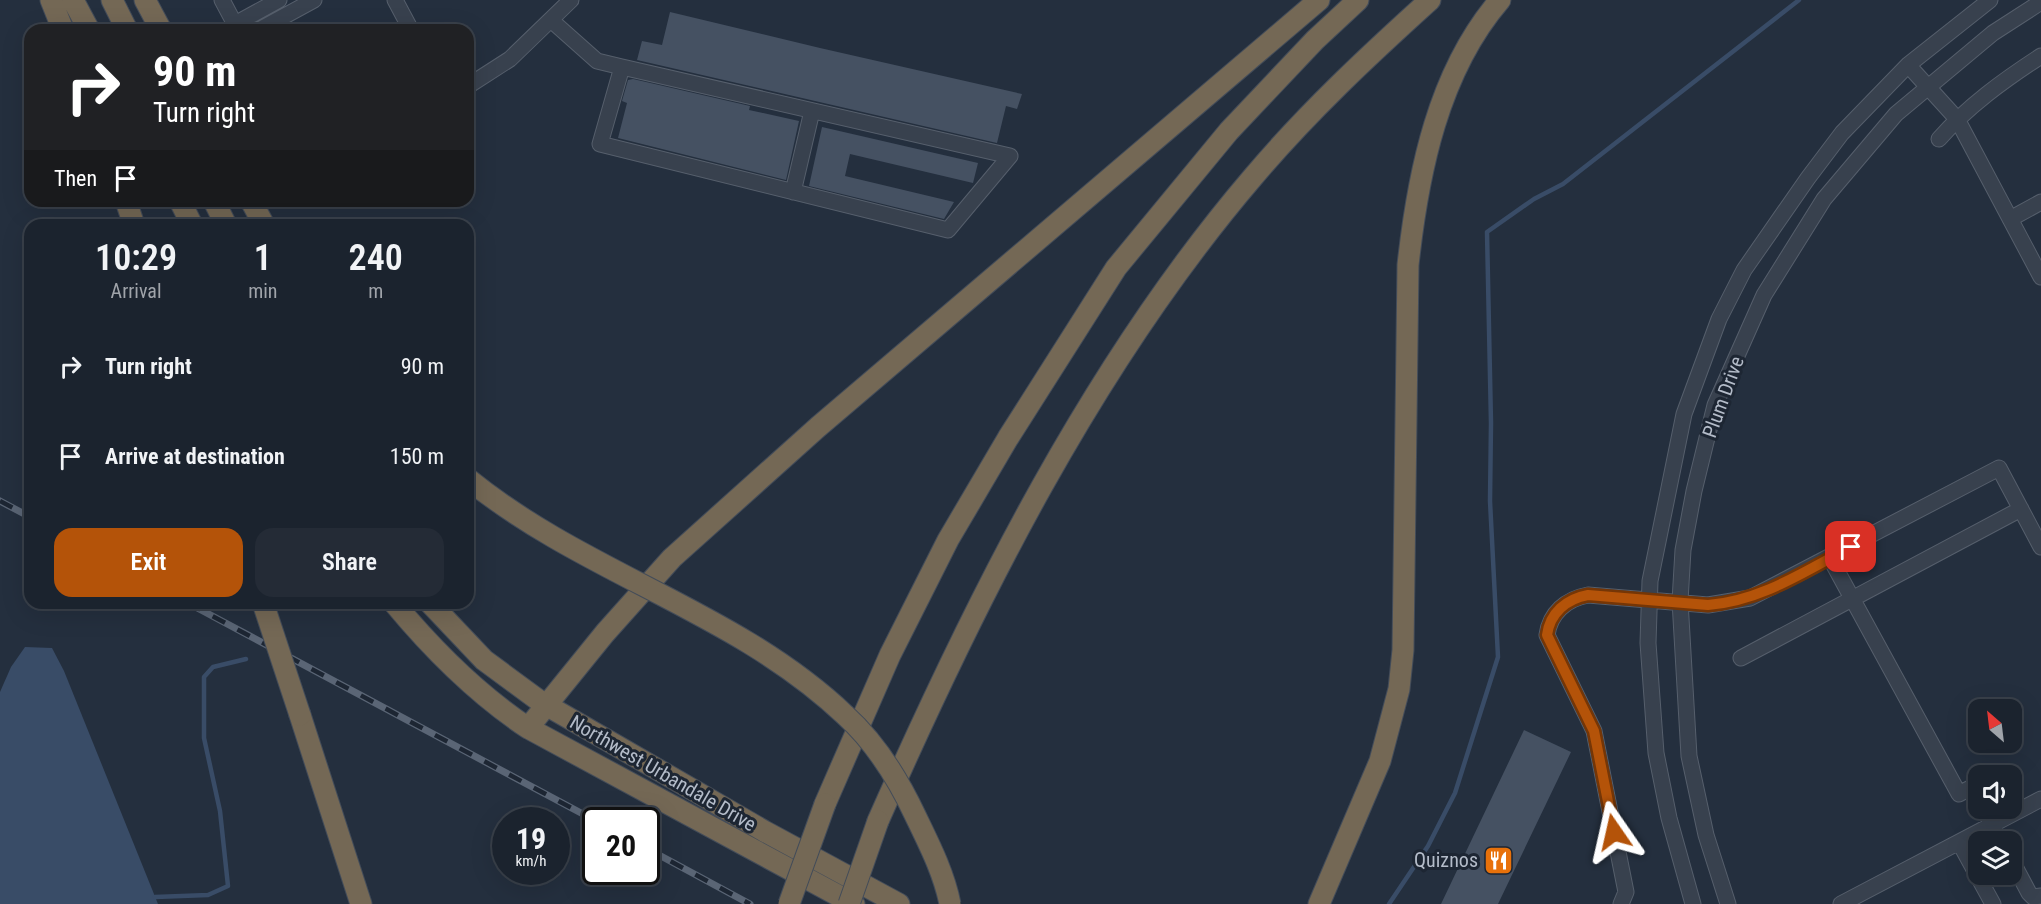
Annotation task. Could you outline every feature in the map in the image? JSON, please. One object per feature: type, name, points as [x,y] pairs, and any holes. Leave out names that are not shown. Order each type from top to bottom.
[{"type":"highway","points":[[51,0],[61,24]]},
{"type":"highway","points":[[73,0],[86,24]]},
{"type":"highway","points":[[112,0],[124,24]]},
{"type":"highway","points":[[145,0],[158,24]]},
{"type":"highway","points":[[528,728],[605,633],[672,558],[818,427],[1319,0]]},
{"type":"highway","points":[[789,904],[825,804],[890,655],[948,540],[1008,438],[1116,268],[1229,131],[1315,40],[1358,0]]},
{"type":"highway","points":[[852,904],[878,821],[971,618],[1070,438],[1181,268],[1253,177],[1343,79],[1430,0]]},
{"type":"highway","points":[[1318,904],[1380,761],[1399,689],[1403,639],[1403,486],[1408,265],[1414,210],[1424,159],[1440,109],[1461,61],[1486,16],[1500,0]]},
{"type":"highway","points":[[474,483],[544,533],[599,565],[745,640],[821,693],[861,733],[905,795],[930,845],[950,904]]},
{"type":"highway","points":[[265,609],[361,904]]},
{"type":"highway","name":"Northwest Urbandale Drive","points":[[399,609],[420,635],[480,693],[528,728],[852,904]]},
{"type":"highway","name":"Northwest Urbandale Drive","points":[[437,611],[484,660],[547,705],[764,831],[899,904]]},
{"type":"street","points":[[222,0],[235,24]]},
{"type":"street","points":[[242,24],[279,0]]},
{"type":"street","points":[[270,24],[314,0]]},
{"type":"street","points":[[395,0],[408,24]]},
{"type":"street","points":[[474,82],[510,59],[552,21],[571,0]]},
{"type":"street","name":"Plum Drive","points":[[1693,904],[1668,818],[1656,753],[1648,643],[1649,599],[1669,481],[1684,414],[1719,319],[1744,270],[1808,178],[1842,133],[1908,65],[1990,0]]},
{"type":"street","name":"Plum Drive","points":[[1728,904],[1706,835],[1689,756],[1680,601],[1683,550],[1694,491],[1715,405],[1764,295],[1824,199],[1896,114],[1992,33],[2041,2]]},
{"type":"street","points":[[552,21],[597,61],[1010,156],[948,230],[600,144],[622,67]]},
{"type":"street","points":[[1939,139],[1957,119],[2041,56]]},
{"type":"street","points":[[1908,65],[1957,119],[2041,277]]},
{"type":"street","points":[[793,192],[812,111]]},
{"type":"street","points":[[2010,219],[2041,202]]},
{"type":"street","points":[[1621,904],[1626,892],[1594,731],[1547,635],[1548,626],[1557,611],[1575,597],[1588,595],[1708,605],[1750,598],[1999,468],[2041,547]]},
{"type":"street","points":[[1741,658],[2021,509]]},
{"type":"street","points":[[1830,558],[1959,794],[1968,789]]},
{"type":"street","points":[[1841,904],[2041,799]]},
{"type":"street","points":[[1989,819],[1995,831]]},
{"type":"street","points":[[1959,842],[1993,904]]},
{"type":"street","points":[[2022,880],[2033,897],[2041,896]]},
{"type":"water","points":[[25,647],[52,648],[64,671],[158,904],[0,904],[0,692],[11,667]]},
{"type":"building","points":[[670,12],[1022,94],[1017,109],[1006,106],[997,143],[637,60],[642,41],[662,45]]},
{"type":"building","points":[[633,79],[750,106],[749,110],[799,121],[786,180],[618,138],[627,103],[622,101],[628,80]]},
{"type":"building","points":[[822,127],[978,163],[973,183],[850,154],[845,176],[954,202],[944,219],[809,186]]},
{"type":"building","points":[[1524,730],[1571,752],[1498,904],[1441,904]]},
{"type":"waterway","points":[[1389,904],[1428,846],[1455,793],[1498,657],[1490,501],[1491,423],[1487,232],[1534,199],[1563,184],[1799,0]]},
{"type":"waterway","points":[[155,897],[208,895],[228,886],[220,811],[204,738],[204,677],[213,667],[246,659]]},
{"type":"railway","points":[[0,501],[24,514]]},
{"type":"railway","points":[[199,609],[582,814]]},
{"type":"railway","points":[[660,856],[750,904]]},
{"type":"place","name":"Quiznos","points":[[1499,860]]},
{"type":"route","points":[[1614,832],[1591,722],[1547,635],[1548,626],[1557,611],[1575,597],[1588,595],[1708,605],[1728,604],[1768,591],[1851,547]]}]
